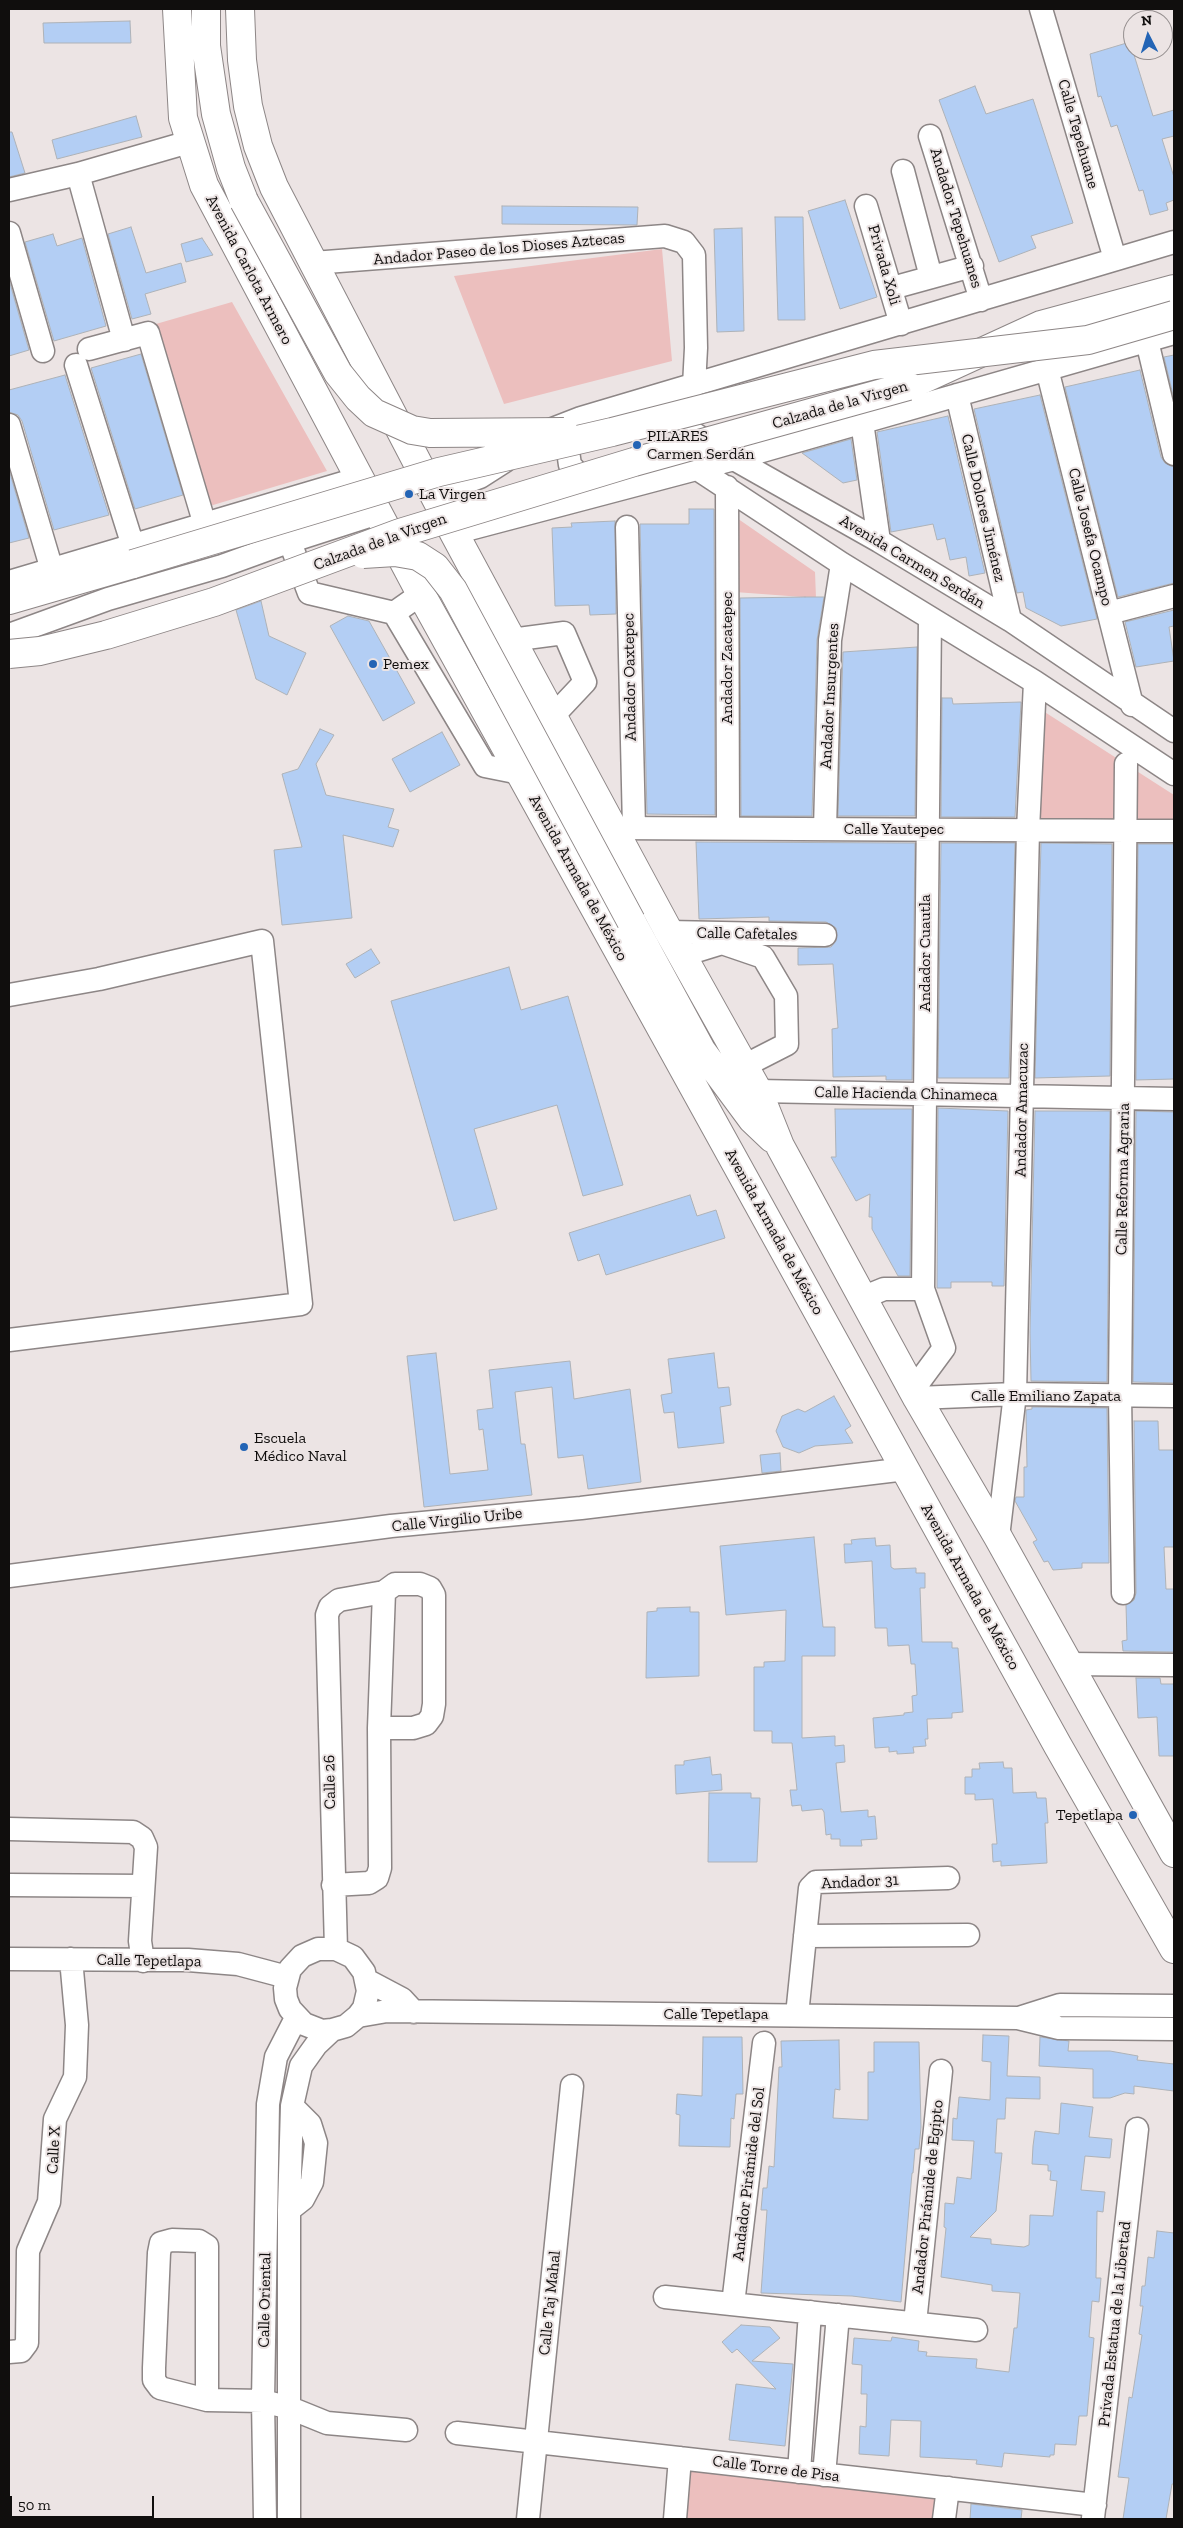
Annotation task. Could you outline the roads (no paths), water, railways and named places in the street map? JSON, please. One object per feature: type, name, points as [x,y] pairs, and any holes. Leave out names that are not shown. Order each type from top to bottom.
[{"type":"main road","name":"Avenida Carlota Armero","points":[[177,9],[183,118],[204,185],[378,513]]},
{"type":"main road","points":[[206,9],[206,46],[216,114],[231,168],[244,201],[338,372],[358,398],[374,413],[412,430],[430,433],[612,432]]},
{"type":"main road","points":[[240,9],[242,60],[248,106],[258,146],[274,187],[511,640],[553,716],[623,828],[669,932],[758,1091],[780,1146],[862,1298],[1174,1853]]},
{"type":"main road","name":"Calzada de la Virgen","points":[[9,654],[40,651],[106,635],[214,602],[330,560],[400,532],[597,473],[908,386],[1041,326],[1174,289]]},
{"type":"main road","name":"Calzada de la Virgen","points":[[9,600],[133,555],[439,472],[612,432],[874,365],[1088,340],[1174,315]]},
{"type":"main road","name":"Avenida Armada de México","points":[[378,513],[1049,1729],[1174,1949]]},
{"type":"main road","points":[[330,560],[377,552],[418,556],[435,567],[453,590],[701,1050],[752,1119],[780,1146]]},
{"type":"street","name":"Calle Tepehuane","points":[[1041,9],[1115,259]]},
{"type":"street","name":"Andador Tepehuanes","points":[[930,136],[972,266],[981,300]]},
{"type":"street","points":[[9,190],[78,174],[190,142]]},
{"type":"street","points":[[903,171],[931,277]]},
{"type":"street","points":[[78,174],[124,340]]},
{"type":"street","name":"Privada Xoli","points":[[866,206],[892,288],[901,324]]},
{"type":"street","points":[[9,233],[43,351]]},
{"type":"street","name":"Andador Paseo de los Dioses Aztecas","points":[[313,263],[665,236],[684,242],[694,255],[696,348],[694,386]]},
{"type":"street","name":"Calzada de la Virgen","points":[[434,494],[480,477],[501,465],[543,432],[581,418],[1174,242]]},
{"type":"street","points":[[892,288],[972,266]]},
{"type":"street","points":[[133,555],[83,357],[124,340],[148,333],[205,525]]},
{"type":"street","name":"Calzada de la Virgen","points":[[454,533],[734,458],[1174,333]]},
{"type":"street","points":[[1147,341],[1174,454]]},
{"type":"street","name":"Calle Josefa Ocampo","points":[[1047,369],[1132,705]]},
{"type":"street","name":"Calle Dolores Jiménez","points":[[956,395],[1010,620]]},
{"type":"street","name":"Avenida Carmen Serdán","points":[[643,401],[734,458],[879,541],[1010,620],[1132,705],[1174,731]]},
{"type":"street","points":[[581,418],[570,433],[568,451],[570,465],[581,477],[624,486]]},
{"type":"street","points":[[862,422],[879,541]]},
{"type":"street","points":[[9,424],[52,570]]},
{"type":"street","points":[[696,468],[842,564],[1035,682],[1174,774]]},
{"type":"street","name":"Calzada de la Virgen","points":[[9,582],[52,570],[133,555],[205,525],[360,478]]},
{"type":"street","name":"Andador Zacatepec","points":[[726,487],[728,828]]},
{"type":"street","points":[[278,503],[288,542],[309,593],[394,613],[485,766],[520,773]]},
{"type":"street","points":[[9,635],[108,598],[222,566],[378,513]]},
{"type":"street","name":"Andador Oaxtepec","points":[[623,828],[627,527]]},
{"type":"street","name":"Andador Insurgentes","points":[[824,829],[830,640],[842,564]]},
{"type":"street","points":[[394,613],[421,594]]},
{"type":"street","points":[[1109,613],[1174,596]]},
{"type":"street","name":"Andador Cuautla","points":[[915,1394],[944,1348],[923,1289],[926,830],[930,618]]},
{"type":"street","points":[[511,640],[564,633],[585,682],[553,716]]},
{"type":"street","name":"Andador Amacuzac","points":[[998,1538],[1015,1394],[1028,830],[1035,682]]},
{"type":"street","name":"Calle Reforma Agraria","points":[[1123,1593],[1120,1395],[1126,764]]},
{"type":"street","name":"Calle Yautepec","points":[[623,828],[1174,831]]},
{"type":"street","name":"Calle Cafetales","points":[[669,932],[825,935]]},
{"type":"street","points":[[9,995],[99,979],[262,941],[301,1304],[9,1340]]},
{"type":"street","points":[[683,955],[722,943],[763,957],[786,996],[787,1044],[744,1066]]},
{"type":"street","name":"Calle Hacienda Chinameca","points":[[758,1091],[1174,1099]]},
{"type":"street","points":[[862,1298],[884,1289],[923,1289]]},
{"type":"street","name":"Calle Emiliano Zapata","points":[[915,1394],[1174,1396]]},
{"type":"street","name":"Calle Virgilio Uribe","points":[[9,1576],[391,1526],[581,1508],[906,1469]]},
{"type":"street","points":[[332,1885],[369,1882],[377,1878],[379,1873],[379,1728],[384,1592],[395,1584],[420,1584],[430,1588],[434,1595],[434,1704],[432,1716],[426,1724],[413,1728],[379,1728]]},
{"type":"street","name":"Calle 26","points":[[336,1949],[332,1885],[327,1615],[330,1607],[338,1600],[384,1592]]},
{"type":"street","points":[[1067,1664],[1174,1665]]},
{"type":"street","points":[[9,1829],[133,1832],[142,1838],[146,1847],[140,1941],[142,1961]]},
{"type":"street","name":"Andador 31","points":[[797,2015],[810,1888],[816,1882],[948,1878]]},
{"type":"street","points":[[9,1885],[143,1886]]},
{"type":"street","points":[[805,1936],[968,1936]]},
{"type":"street","points":[[368,1981],[367,2000],[358,2016],[346,2026],[332,2030],[313,2028],[296,2018],[286,1999],[287,1977],[296,1961],[310,1951],[327,1948],[345,1952],[360,1964],[368,1981],[380,1990],[402,1999],[414,2012]]},
{"type":"street","name":"Calle Tepetlapa","points":[[9,1959],[188,1960],[238,1964],[287,1977]]},
{"type":"street","name":"Calle X","points":[[18,2251],[49,2202],[55,2119],[75,2077],[77,2025],[70,1959]]},
{"type":"street","name":"Calle Tepetlapa","points":[[1018,2018],[1060,2005],[1174,2006]]},
{"type":"street","name":"Calle Tepetlapa","points":[[358,2016],[387,2012],[414,2012],[1018,2018],[1059,2028],[1174,2029]]},
{"type":"street","name":"Calle Oriental","points":[[264,2509],[263,2401],[268,2104],[270,2080],[276,2057],[296,2018]]},
{"type":"street","name":"Calle Oriental","points":[[289,2508],[289,2210],[294,2095],[301,2066],[316,2045],[332,2030]]},
{"type":"street","name":"Andador Pirámide del Sol","points":[[733,2304],[764,2043]]},
{"type":"street","name":"Andador Pirámide de Egipto","points":[[915,2323],[941,2071]]},
{"type":"street","points":[[270,2080],[294,2095]]},
{"type":"street","name":"Calle Taj Mahal","points":[[528,2519],[572,2086]]},
{"type":"street","name":"Privada Estatua de la Libertad","points":[[1094,2512],[1137,2129]]},
{"type":"street","points":[[207,2400],[208,2246],[200,2241],[172,2240],[161,2243],[159,2253],[154,2380],[160,2388],[207,2400],[263,2401],[290,2408],[327,2423],[406,2430]]},
{"type":"street","points":[[9,2352],[21,2351],[27,2343],[18,2301],[29,2282],[18,2251]]},
{"type":"street","points":[[665,2297],[976,2330]]},
{"type":"street","points":[[799,2472],[810,2312]]},
{"type":"street","points":[[824,2475],[838,2315]]},
{"type":"street","name":"Calle Torre de Pisa","points":[[458,2433],[948,2488],[1094,2512]]},
{"type":"street","points":[[675,2519],[680,2458]]},
{"type":"street","points":[[944,2519],[948,2488]]},
{"type":"street","points":[[264,2509],[289,2508]]},
{"type":"place","name":"PILARES Carmen Serdán","points":[[637,445]]},
{"type":"place","name":"La Virgen","points":[[409,494]]},
{"type":"place","name":"Pemex","points":[[373,664]]},
{"type":"place","name":"Escuela Médico Naval","points":[[244,1447]]},
{"type":"place","name":"Tepetlapa","points":[[1133,1815]]}]
